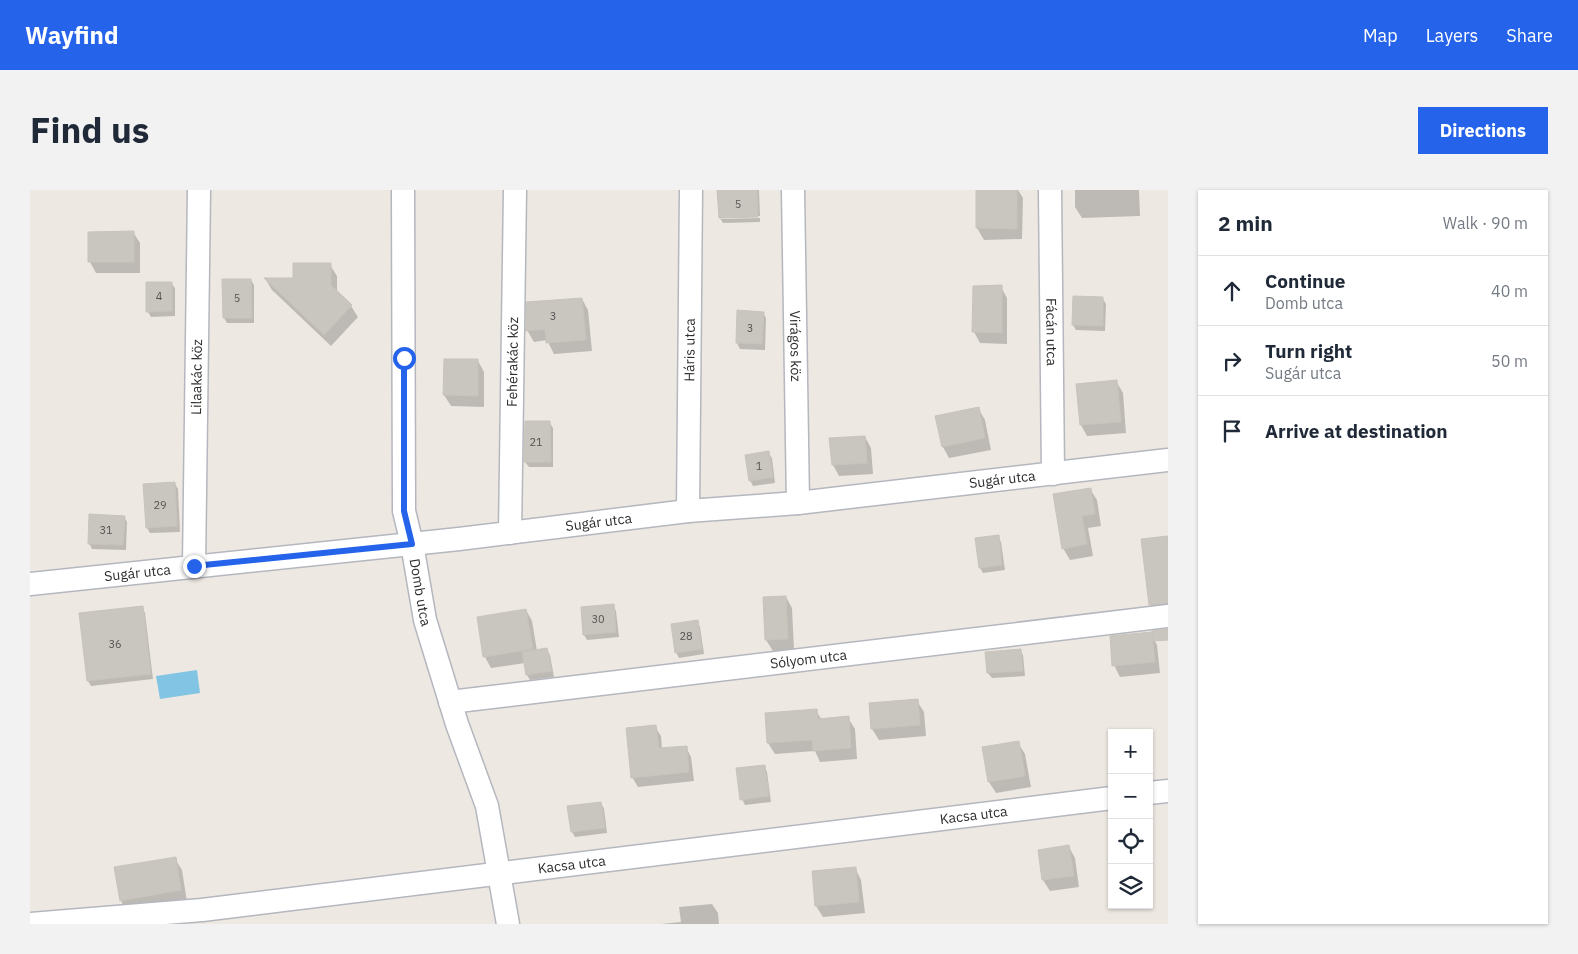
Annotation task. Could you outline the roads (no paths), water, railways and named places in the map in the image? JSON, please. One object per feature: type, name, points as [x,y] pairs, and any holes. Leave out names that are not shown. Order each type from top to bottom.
[{"type":"street","name":"Lilaakác köz","points":[[194,566],[199,190]]},
{"type":"street","name":"Domb utca","points":[[403,190],[404,511],[412,544],[425,620],[450,702],[487,806],[508,924]]},
{"type":"street","name":"Fehérakác köz","points":[[510,533],[515,190]]},
{"type":"street","name":"Háris utca","points":[[688,511],[690,190]]},
{"type":"street","name":"Virágos köz","points":[[793,190],[798,503]]},
{"type":"street","name":"Fácán utca","points":[[1050,190],[1053,474]]},
{"type":"street","name":"Sugár utca","points":[[30,584],[412,544],[688,511],[798,503],[1168,460]]},
{"type":"street","name":"Sólyom utca","points":[[450,702],[1168,616]]},
{"type":"street","points":[[1153,793],[1168,791]]},
{"type":"street","name":"Kacsa utca","points":[[31,924],[202,910],[1108,798]]},
{"type":"water","points":[[197,670],[200,693],[160,699],[156,676]]}]
